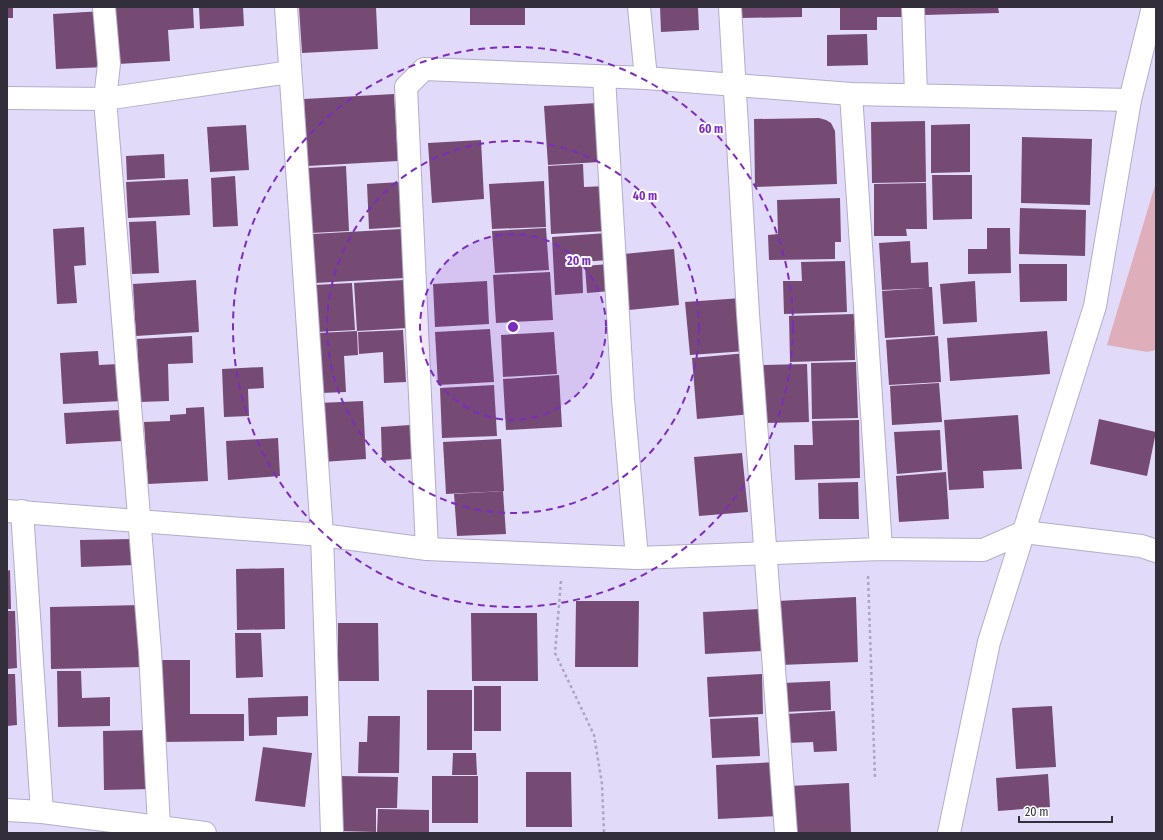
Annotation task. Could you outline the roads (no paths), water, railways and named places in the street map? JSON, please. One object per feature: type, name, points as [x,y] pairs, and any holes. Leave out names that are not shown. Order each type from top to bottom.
[{"type":"street","points":[[104,7],[109,64],[105,99],[150,650],[159,827]]},
{"type":"street","points":[[286,7],[322,535],[332,833]]},
{"type":"street","points":[[639,7],[646,78]]},
{"type":"street","points":[[730,7],[748,314],[786,833]]},
{"type":"street","points":[[913,7],[916,95]]},
{"type":"street","points":[[949,833],[989,642],[1095,306],[1130,100],[1153,7]]},
{"type":"street","points":[[427,549],[406,87],[424,69],[646,78],[851,94],[1130,100]]},
{"type":"street","points":[[7,98],[105,99],[290,72]]},
{"type":"street","points":[[604,77],[623,399],[637,558]]},
{"type":"street","points":[[851,94],[874,550]]},
{"type":"street","points":[[42,812],[15,511],[322,535],[427,549],[637,558],[874,550],[983,550],[1024,532],[1141,546],[1156,551]]},
{"type":"street","points":[[958,790],[966,833]]},
{"type":"street","points":[[7,810],[42,812],[205,833]]}]
